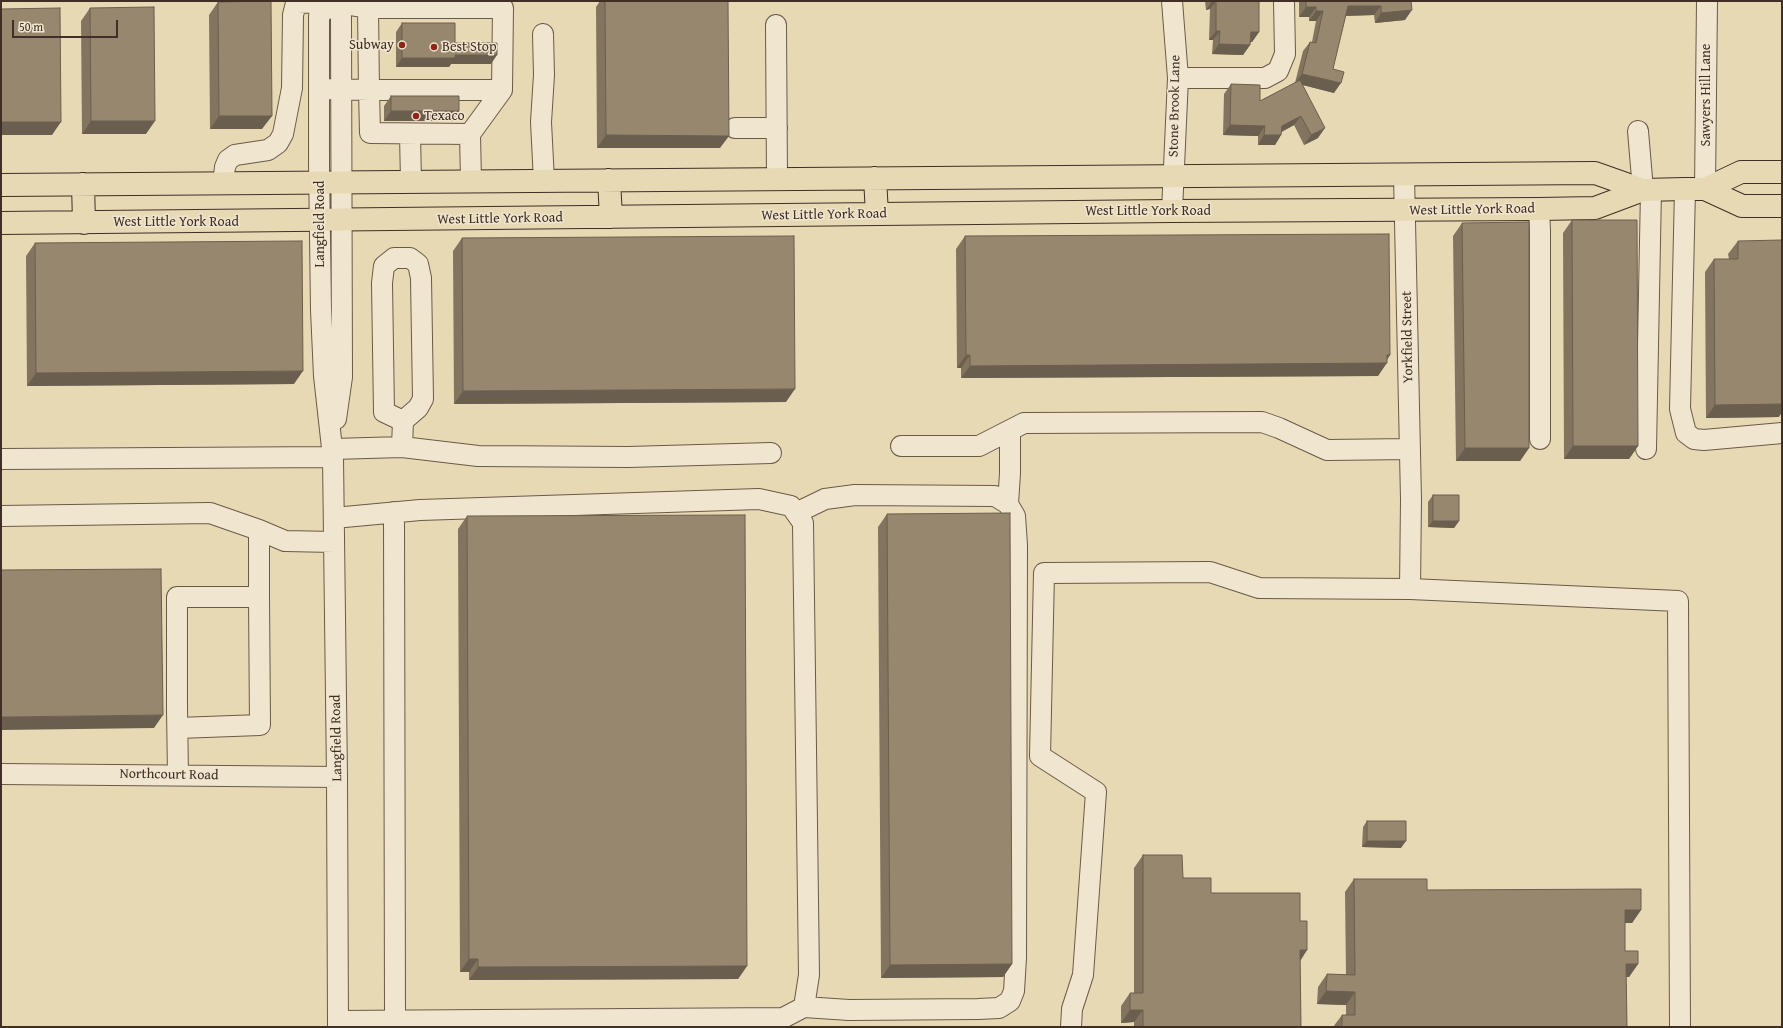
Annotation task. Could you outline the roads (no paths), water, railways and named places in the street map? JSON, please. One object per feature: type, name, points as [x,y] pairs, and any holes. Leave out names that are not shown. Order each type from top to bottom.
[{"type":"main road","name":"West Little York Road","points":[[1,223],[1172,210],[1595,208],[1647,190],[1695,189],[1741,172],[1782,172]]},
{"type":"main road","name":"West Little York Road","points":[[1,185],[1595,173],[1647,190]]},
{"type":"main road","points":[[875,178],[877,214]]},
{"type":"main road","points":[[609,180],[611,217]]},
{"type":"main road","points":[[83,184],[84,222]]},
{"type":"main road","name":"West Little York Road","points":[[1695,189],[1742,206],[1782,206]]},
{"type":"street","name":"Stone Brook Lane","points":[[1172,1],[1178,78],[1172,210]]},
{"type":"street","points":[[1178,78],[1265,78],[1278,71],[1285,54],[1284,1]]},
{"type":"street","name":"Sawyers Hill Lane","points":[[1707,1],[1680,409],[1686,433],[1694,439],[1704,440],[1782,433]]},
{"type":"street","points":[[223,183],[225,167],[228,160],[235,154],[268,150],[278,143],[283,134],[287,122],[292,88],[293,15],[296,3],[368,8],[503,8],[502,90],[470,134],[471,181]]},
{"type":"street","name":"Langfield Road","points":[[333,453],[342,377],[342,90],[334,6],[319,16],[319,89],[321,310],[324,376],[333,453],[338,778],[338,1024]]},
{"type":"street","points":[[368,8],[370,133],[470,134]]},
{"type":"street","points":[[776,25],[777,179]]},
{"type":"street","points":[[543,34],[544,75],[541,122],[544,181]]},
{"type":"street","points":[[292,88],[342,90],[502,90]]},
{"type":"street","points":[[736,128],[777,128]]},
{"type":"street","points":[[1638,131],[1647,190],[1646,449]]},
{"type":"street","points":[[410,134],[412,182]]},
{"type":"street","name":"Yorkfield Street","points":[[1404,174],[1411,499],[1410,589]]},
{"type":"street","points":[[1539,209],[1540,439]]},
{"type":"street","points":[[402,447],[404,421],[418,408],[423,399],[421,278],[418,264],[410,258],[394,258],[384,266],[382,284],[384,412],[404,421]]},
{"type":"street","points":[[901,446],[980,446],[1024,423],[1262,422],[1279,428],[1327,450],[1410,449]]},
{"type":"street","points":[[338,1024],[390,1022],[584,1023],[783,1018],[804,1007],[849,1010],[999,1008],[1010,1001],[1014,991],[1016,958],[1017,545],[1014,516],[1008,504],[1010,431]]},
{"type":"street","points":[[1,459],[333,453],[402,447],[478,456],[628,457],[770,453]]},
{"type":"street","points":[[796,513],[825,499],[855,495],[995,496],[1008,504]]},
{"type":"street","points":[[334,518],[420,510],[759,499],[791,506],[803,523],[809,975],[804,1007]]},
{"type":"street","points":[[390,1022],[394,512]]},
{"type":"street","points":[[1,516],[210,513],[259,530],[285,541],[334,542]]},
{"type":"street","points":[[178,728],[260,725],[258,597],[259,530]]},
{"type":"street","points":[[1071,1027],[1072,1009],[1083,975],[1096,792],[1040,756],[1044,573],[1210,572],[1258,588],[1410,589],[1678,601],[1680,1027]]},
{"type":"street","points":[[178,775],[177,597],[258,597]]},
{"type":"street","name":"Northcourt Road","points":[[1,774],[338,778]]},
{"type":"place","name":"Subway","points":[[402,45]]},
{"type":"place","name":"Best Stop","points":[[434,47]]},
{"type":"place","name":"Texaco","points":[[416,116]]}]
